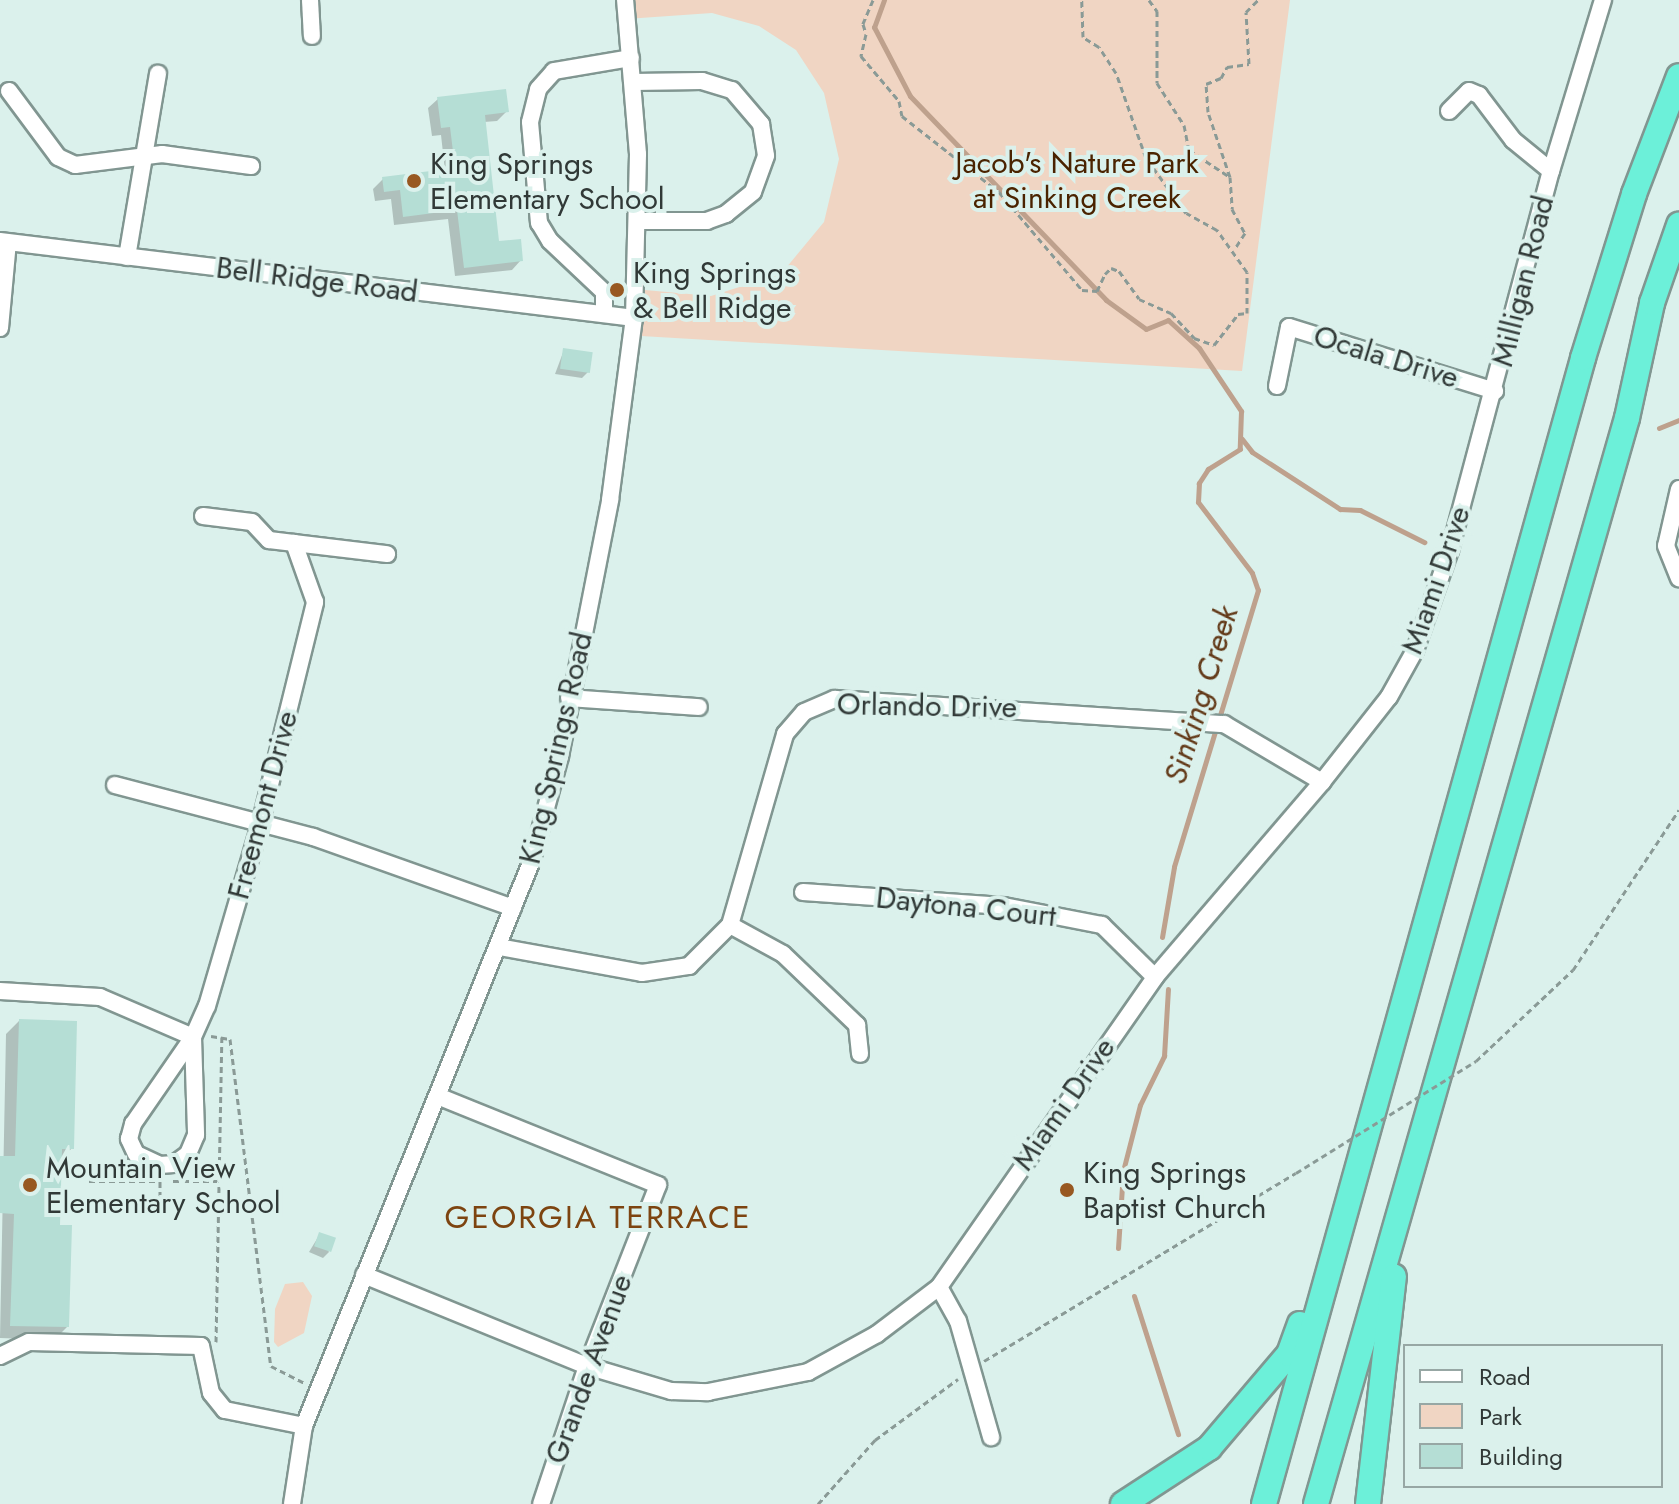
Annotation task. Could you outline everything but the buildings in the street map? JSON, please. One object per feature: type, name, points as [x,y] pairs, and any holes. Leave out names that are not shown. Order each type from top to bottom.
[{"type":"highway","points":[[1264,1504],[1583,358],[1634,194],[1679,76]]},
{"type":"highway","points":[[1316,1504],[1627,418],[1652,303],[1679,225]]},
{"type":"highway","points":[[1123,1504],[1209,1448],[1289,1354],[1349,1199]]},
{"type":"highway","points":[[1368,1504],[1403,1203]]},
{"type":"street","points":[[310,0],[312,36]]},
{"type":"street","name":"King Springs Road","points":[[292,1504],[304,1426],[317,1389],[440,1097],[499,947],[548,808],[610,500],[634,318],[638,221],[633,82],[625,0]]},
{"type":"street","points":[[1449,111],[1469,91],[1479,95],[1513,140],[1551,171],[1603,0]]},
{"type":"street","points":[[604,314],[604,292],[550,241],[539,223],[530,122],[538,89],[554,71],[631,58]]},
{"type":"street","points":[[127,257],[158,74]]},
{"type":"street","points":[[633,82],[702,81],[732,90],[761,124],[766,156],[753,192],[726,214],[707,221],[638,221]]},
{"type":"street","points":[[9,91],[58,157],[75,165],[144,159],[162,154],[251,166]]},
{"type":"street","name":"Milligan Road","points":[[1495,391],[1551,171]]},
{"type":"street","points":[[0,328],[4,241]]},
{"type":"street","name":"Bell Ridge Road","points":[[4,241],[634,318]]},
{"type":"street","name":"Ocala Drive","points":[[1277,386],[1289,327],[1495,391]]},
{"type":"street","name":"Miami Drive","points":[[364,1275],[587,1366],[671,1391],[708,1392],[776,1381],[842,1356],[939,1287],[1155,977],[1322,782],[1389,697],[1415,650],[1439,589],[1495,391]]},
{"type":"street","points":[[1679,489],[1666,546],[1679,579]]},
{"type":"street","points":[[203,516],[252,522],[269,540],[387,554]]},
{"type":"street","name":"Freemont Drive","points":[[160,1165],[136,1154],[129,1139],[133,1124],[194,1035],[207,1006],[260,825],[315,602],[294,543]]},
{"type":"street","points":[[569,698],[699,707]]},
{"type":"street","name":"Orlando Drive","points":[[499,947],[642,973],[689,966],[730,925],[785,734],[804,712],[835,699],[894,700],[1224,724],[1322,782]]},
{"type":"street","points":[[115,785],[378,859],[513,908]]},
{"type":"street","name":"Daytona Court","points":[[803,892],[1004,906],[1102,925],[1155,977]]},
{"type":"street","points":[[730,925],[783,954],[857,1025],[860,1054]]},
{"type":"street","points":[[0,991],[100,997],[194,1035],[196,1135],[188,1154],[174,1164],[160,1165]]},
{"type":"street","name":"Grande Avenue","points":[[440,1097],[658,1185],[587,1366],[541,1504]]},
{"type":"street","points":[[939,1287],[958,1321],[991,1437]]},
{"type":"street","points":[[0,1356],[29,1342],[201,1346],[211,1393],[225,1410],[304,1426]]},
{"type":"path","points":[[873,0],[863,24],[866,34],[861,56],[899,101],[902,116],[999,192],[1082,290],[1097,291],[1105,274],[1119,271],[1139,299],[1171,313],[1194,338],[1214,345],[1238,314],[1247,313],[1250,303],[1243,297],[1247,272],[1217,230],[1186,213],[1146,158],[1116,73],[1099,47],[1083,37],[1082,0]]},
{"type":"path","points":[[1149,0],[1157,11],[1157,83],[1184,125],[1189,150],[1230,177]]},
{"type":"path","points":[[1234,250],[1245,233],[1232,209],[1230,177],[1208,112],[1206,84],[1221,78],[1227,67],[1249,64],[1246,12],[1258,0]]},
{"type":"path","points":[[818,1504],[875,1440],[1476,1061],[1573,970],[1679,810]]},
{"type":"path","points":[[194,1035],[230,1039],[271,1366],[317,1389]]},
{"type":"path","points":[[201,1346],[216,1346],[222,1037]]},
{"type":"path","points":[[160,1165],[160,1212]]},
{"type":"green space","name":"Jacob's Nature Park at Sinking Creek","points":[[625,0],[1290,0],[1242,371],[641,336],[645,290],[711,296],[781,274],[824,222],[839,159],[824,93],[796,50],[759,26],[712,13],[626,19]]},
{"type":"green space","points":[[303,1282],[312,1296],[304,1333],[278,1347],[274,1342],[275,1309],[285,1284]]},
{"type":"waterway","name":"Sinking Creek","points":[[884,0],[874,27],[910,96],[1106,300],[1146,329],[1168,320],[1199,348],[1241,411],[1240,449],[1208,469],[1199,483],[1198,502],[1252,573],[1258,590],[1174,867],[1162,937]]},
{"type":"waterway","points":[[1659,428],[1679,420]]},
{"type":"waterway","points":[[1242,439],[1252,452],[1340,509],[1360,510],[1424,542]]},
{"type":"waterway","name":"Sinking Creek","points":[[1118,1248],[1123,1171],[1140,1105],[1164,1056],[1168,989]]},
{"type":"waterway","name":"Sinking Creek","points":[[1134,1296],[1178,1434]]},
{"type":"place","name":"King Springs Elementary School","points":[[414,181]]},
{"type":"place","name":"King Springs & Bell Ridge","points":[[617,290]]},
{"type":"place","name":"Mountain View Elementary School","points":[[30,1185]]},
{"type":"place","name":"King Springs Baptist Church","points":[[1067,1190]]},
{"type":"district","name":"GEORGIA TERRACE","points":[[598,1217]]}]
